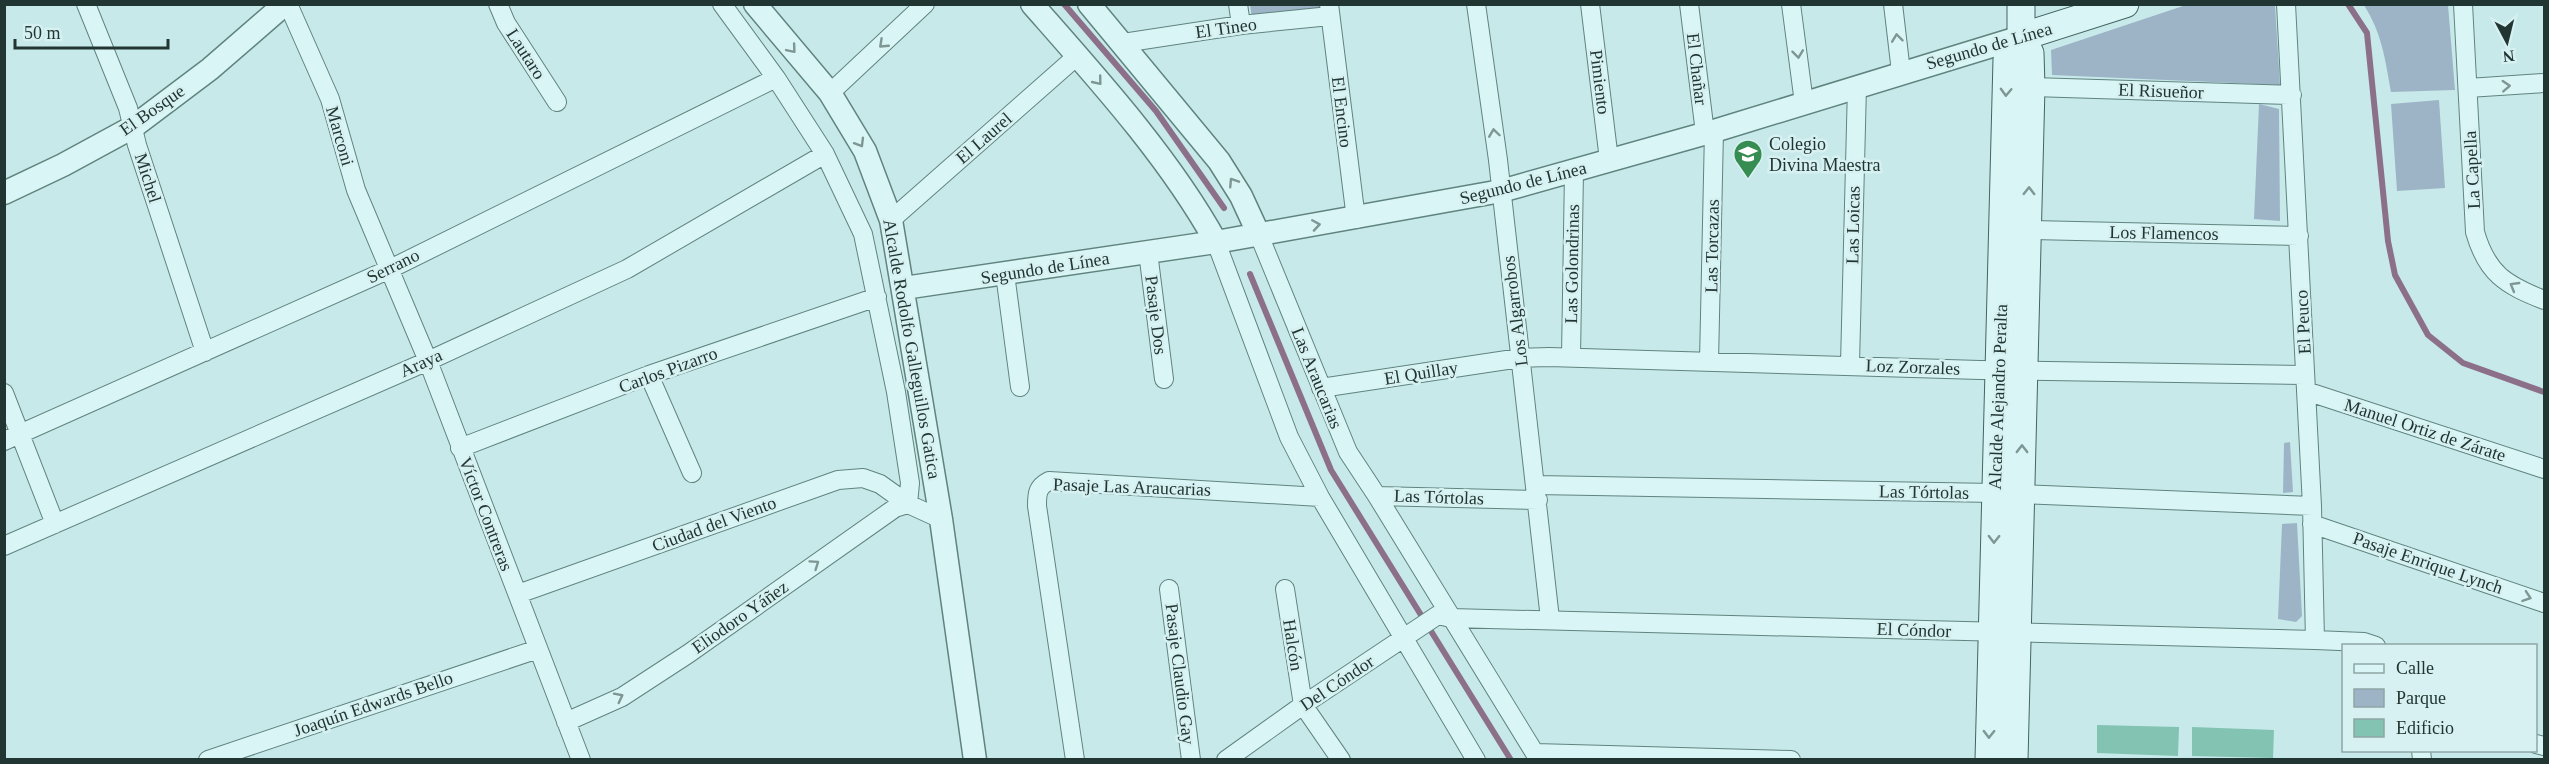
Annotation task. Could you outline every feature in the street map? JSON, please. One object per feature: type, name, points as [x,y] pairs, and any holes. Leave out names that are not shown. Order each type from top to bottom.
[{"type":"main road","name":"Alcalde Alejandro Peralta","points":[[1989,759],[2022,494],[2011,369],[2007,59],[2020,37],[2021,4]]},
{"type":"main road","name":"Segundo de Línea","points":[[2020,37],[2126,4]]},
{"type":"main road","name":"Alcalde Alejandro Peralta","points":[[2014,759],[1995,493],[2029,230],[2030,53],[2020,37]]},
{"type":"street","name":"Michel","points":[[86,4],[133,127],[205,352]]},
{"type":"street","name":"El Bosque","points":[[4,193],[63,165],[133,127],[210,69],[287,4]]},
{"type":"street","name":"Marconi","points":[[287,4],[330,99],[356,190],[390,268]]},
{"type":"street","name":"Lautaro","points":[[498,4],[506,23],[557,102]]},
{"type":"street","name":"Alcalde Rodolfo Galleguillos Gatica","points":[[722,4],[776,78],[825,154],[863,234],[896,392],[910,483],[908,504]]},
{"type":"street","name":"Alcalde Rodolfo Galleguillos Gatica","points":[[755,4],[830,93],[865,151],[891,220],[941,519],[975,759]]},
{"type":"street","points":[[830,93],[926,4]]},
{"type":"street","points":[[1032,4],[1178,180],[1216,242],[1289,437],[1320,497],[1409,634],[1476,759]]},
{"type":"street","name":"Las Araucarias","points":[[1089,4],[1219,161],[1241,196],[1348,452],[1377,495],[1445,617],[1537,756]]},
{"type":"street","points":[[1238,4],[1241,25]]},
{"type":"street","name":"Los Algarrobos","points":[[1476,4],[1501,191],[1550,619]]},
{"type":"street","name":"Pimiento","points":[[1590,4],[1609,160]]},
{"type":"street","name":"El Chañar","points":[[1689,4],[1710,132]]},
{"type":"street","points":[[1791,4],[1804,103]]},
{"type":"street","points":[[1893,4],[1901,72]]},
{"type":"street","name":"El Peuco","points":[[2286,4],[2306,383],[2315,640]]},
{"type":"street","name":"La Capella","points":[[2463,4],[2475,232],[2488,266],[2501,279],[2519,290],[2544,300]]},
{"type":"street","name":"El Tineo","points":[[1123,43],[1329,10]]},
{"type":"street","name":"El Encino","points":[[1329,10],[1356,219]]},
{"type":"street","name":"Segundo de Línea","points":[[904,288],[1216,242],[1356,219],[1501,191],[1710,132],[2020,37]]},
{"type":"street","name":"El Laurel","points":[[891,220],[1077,56]]},
{"type":"street","name":"Serrano","points":[[12,437],[390,268],[776,78]]},
{"type":"street","points":[[2468,88],[2544,84]]},
{"type":"street","name":"Las Loicas","points":[[1850,364],[1857,86]]},
{"type":"street","name":"El Risueñor","points":[[2031,87],[2292,95]]},
{"type":"street","name":"Las Torcazas","points":[[1709,362],[1710,132]]},
{"type":"street","name":"Araya","points":[[4,546],[428,361],[627,269],[825,154]]},
{"type":"street","name":"Las Golondrinas","points":[[1571,357],[1574,171]]},
{"type":"street","name":"Los Flamencos","points":[[2029,230],[2299,236]]},
{"type":"street","name":"Pasaje Dos","points":[[1148,252],[1164,379]]},
{"type":"street","name":"Víctor Contreras","points":[[390,268],[581,759]]},
{"type":"street","points":[[1005,274],[1020,387]]},
{"type":"street","name":"Carlos Pizarro","points":[[460,448],[649,375],[877,297]]},
{"type":"street","name":"Loz Zorzales","points":[[1520,358],[1571,357],[2011,369],[2306,383]]},
{"type":"street","name":"El Quillay","points":[[1321,388],[1520,358]]},
{"type":"street","points":[[649,375],[692,473]]},
{"type":"street","name":"Manuel Ortiz de Zárate","points":[[2306,383],[2544,469]]},
{"type":"street","points":[[4,393],[12,437],[55,524]]},
{"type":"street","name":"Ciudad del Viento","points":[[518,594],[838,480],[863,478],[880,484],[908,504]]},
{"type":"street","name":"Pasaje Las Araucarias","points":[[1075,759],[1037,506],[1037,492],[1041,485],[1048,481],[1320,497]]},
{"type":"street","name":"Las Tórtolas","points":[[1377,495],[1995,493],[2312,515]]},
{"type":"street","points":[[908,504],[941,519]]},
{"type":"street","name":"Eliodoro Yáñez","points":[[566,722],[622,696],[688,654],[895,508],[908,504]]},
{"type":"street","name":"Pasaje Enrique Lynch","points":[[2312,515],[2544,603]]},
{"type":"street","name":"Pasaje Claudio Gay","points":[[1169,589],[1191,759]]},
{"type":"street","name":"Halcón","points":[[1284,589],[1303,705],[1341,759]]},
{"type":"street","name":"El Cóndor","points":[[1445,617],[2315,640],[2372,644]]},
{"type":"street","name":"Del Cóndor","points":[[1226,759],[1409,634],[1445,617]]},
{"type":"street","name":"Joaquín Edwards Bello","points":[[208,759],[538,649]]},
{"type":"street","points":[[1537,756],[1791,759]]},
{"type":"green space","points":[[1250,5],[1322,5],[1323,11],[1252,18]]},
{"type":"green space","points":[[2186,5],[2275,5],[2280,85],[2052,75],[2051,50]]},
{"type":"green space","points":[[2364,5],[2448,5],[2455,90],[2391,92],[2379,36]]},
{"type":"green space","points":[[2439,100],[2445,188],[2397,191],[2391,104]]},
{"type":"green space","points":[[2259,104],[2279,109],[2280,221],[2254,219]]},
{"type":"green space","points":[[2290,442],[2293,492],[2283,493],[2284,443]]},
{"type":"green space","points":[[2297,523],[2302,616],[2296,622],[2278,619],[2282,524]]},
{"type":"building","points":[[2097,725],[2179,727],[2178,756],[2097,753]]},
{"type":"building","points":[[2192,727],[2274,730],[2273,758],[2192,756]]},
{"type":"waterway","points":[[1064,4],[1156,111],[1224,208]]},
{"type":"waterway","points":[[2348,4],[2367,33],[2388,241],[2395,275],[2428,335],[2463,363],[2544,392]]},
{"type":"waterway","points":[[1250,274],[1331,470],[1511,760]]},
{"type":"place","name":"Colegio Divina Maestra","points":[[1748,180]]}]
